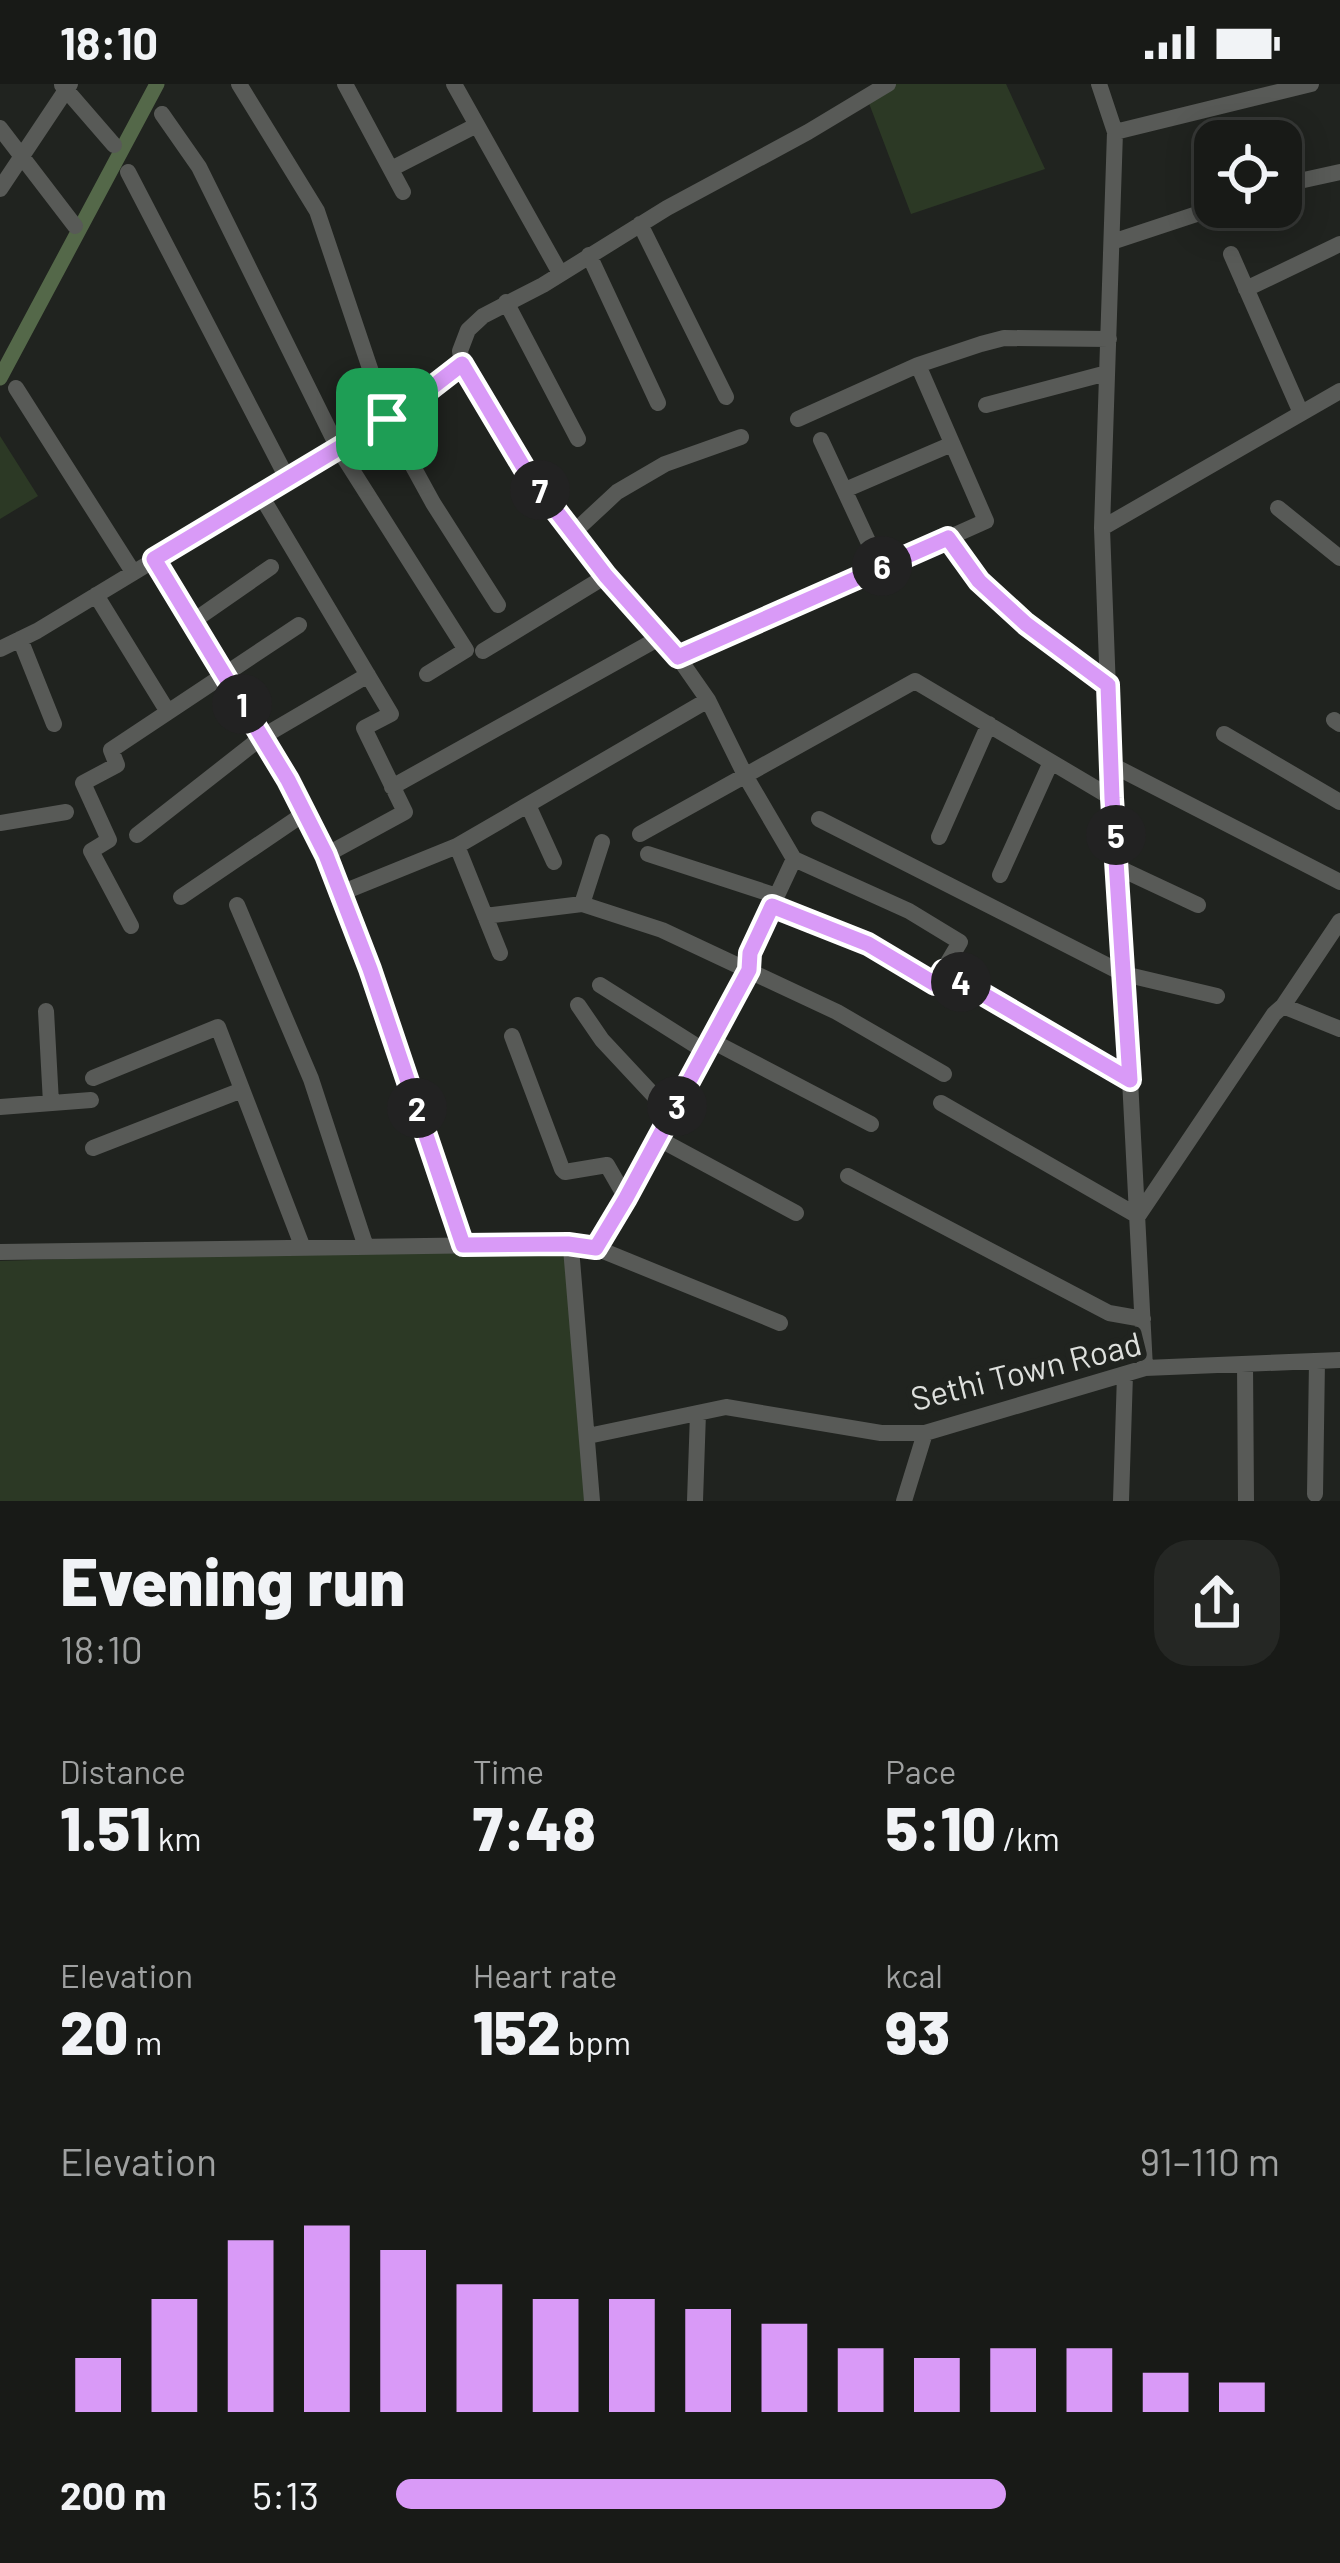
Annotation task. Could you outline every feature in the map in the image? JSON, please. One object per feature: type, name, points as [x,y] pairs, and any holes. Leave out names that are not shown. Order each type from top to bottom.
[{"type":"street","points":[[239,84],[317,211],[387,419],[498,605]]},
{"type":"street","points":[[345,84],[403,192]]},
{"type":"street","points":[[454,84],[560,273]]},
{"type":"street","points":[[648,854],[774,901],[868,944],[935,984],[960,942],[909,911],[794,859],[708,700],[527,473],[462,364],[460,351],[468,330],[483,316],[888,84]]},
{"type":"street","points":[[1099,84],[1115,132],[1102,528],[1112,798],[1145,1368]]},
{"type":"street","points":[[1115,132],[1311,84]]},
{"type":"street","points":[[0,189],[66,86],[114,145]]},
{"type":"street","points":[[162,114],[199,166],[338,448],[466,650],[427,674]]},
{"type":"street","points":[[391,169],[477,125]]},
{"type":"street","points":[[0,128],[75,226]]},
{"type":"street","points":[[128,172],[286,478]]},
{"type":"street","points":[[1302,180],[1340,172]]},
{"type":"street","points":[[1112,242],[1194,215]]},
{"type":"street","points":[[640,224],[726,397]]},
{"type":"street","points":[[1246,289],[1340,244]]},
{"type":"street","points":[[1231,254],[1301,413]]},
{"type":"street","points":[[589,255],[658,403]]},
{"type":"street","points":[[506,302],[578,439]]},
{"type":"street","points":[[798,419],[918,365],[1004,338],[1109,339]]},
{"type":"street","points":[[0,649],[387,419],[462,364]]},
{"type":"street","points":[[678,657],[986,521],[918,365]]},
{"type":"street","points":[[986,405],[1107,373]]},
{"type":"street","points":[[16,388],[133,572]]},
{"type":"street","points":[[1102,528],[1338,396]]},
{"type":"street","points":[[573,533],[616,492],[649,473],[741,437]]},
{"type":"street","points":[[821,440],[880,567]]},
{"type":"street","points":[[845,490],[952,444]]},
{"type":"street","points":[[260,494],[392,714],[364,728],[405,812],[326,855]]},
{"type":"street","points":[[1278,508],[1340,558]]},
{"type":"street","points":[[948,538],[979,581],[1026,624],[1108,685]]},
{"type":"street","points":[[154,559],[262,737],[326,855],[370,969],[463,1245]]},
{"type":"street","points":[[192,622],[271,567]]},
{"type":"street","points":[[483,651],[606,576]]},
{"type":"street","points":[[96,595],[168,712]]},
{"type":"street","points":[[131,926],[91,851],[109,839],[83,783],[117,765],[110,750],[299,625]]},
{"type":"street","points":[[392,787],[662,637]]},
{"type":"street","points":[[20,639],[54,724]]},
{"type":"street","points":[[137,835],[262,737],[368,675]]},
{"type":"street","points":[[640,834],[915,681],[1112,798]]},
{"type":"street","points":[[341,893],[457,846],[708,700]]},
{"type":"street","points":[[939,837],[989,724]]},
{"type":"street","points":[[1224,734],[1340,802]]},
{"type":"street","points":[[1000,875],[1051,762]]},
{"type":"street","points":[[1112,765],[1340,882]]},
{"type":"street","points":[[528,805],[554,862]]},
{"type":"street","points":[[0,824],[66,812]]},
{"type":"street","points":[[182,897],[305,813]]},
{"type":"street","points":[[819,819],[1124,974],[1217,996]]},
{"type":"street","points":[[582,904],[602,842]]},
{"type":"street","points":[[457,846],[500,953]]},
{"type":"street","points":[[596,1248],[749,970],[750,953],[794,859]]},
{"type":"street","points":[[1119,868],[1198,905]]},
{"type":"street","points":[[485,916],[582,904],[662,930],[837,1012],[944,1074]]},
{"type":"street","points":[[237,905],[311,1079],[366,1246]]},
{"type":"street","points":[[1138,1216],[1340,921]]},
{"type":"street","points":[[943,971],[1130,1080]]},
{"type":"street","points":[[600,985],[709,1046],[871,1124]]},
{"type":"street","points":[[578,1005],[602,1040],[672,1115]]},
{"type":"street","points":[[1283,1006],[1340,1029]]},
{"type":"street","points":[[46,1011],[51,1103]]},
{"type":"street","points":[[93,1078],[218,1027],[302,1248]]},
{"type":"street","points":[[512,1036],[562,1168],[571,1172],[607,1165],[626,1198]]},
{"type":"street","points":[[93,1148],[242,1090]]},
{"type":"street","points":[[0,1107],[91,1100]]},
{"type":"street","points":[[941,1103],[1138,1216]]},
{"type":"street","points":[[658,1139],[796,1213]]},
{"type":"street","points":[[848,1176],[1109,1313],[1143,1318]]},
{"type":"street","points":[[568,1244],[592,1501]]},
{"type":"street","points":[[0,1252],[568,1244],[596,1248],[780,1322]]},
{"type":"street","name":"Sethi Town Road","points":[[588,1436],[726,1407],[881,1433],[925,1433],[1145,1368],[1340,1360]]},
{"type":"street","points":[[1316,1494],[1317,1361]]},
{"type":"street","points":[[1246,1364],[1246,1501]]},
{"type":"street","points":[[1121,1501],[1125,1374]]},
{"type":"street","points":[[695,1501],[698,1413]]},
{"type":"street","points":[[904,1501],[925,1433]]},
{"type":"green space","points":[[888,84],[1006,84],[1045,169],[911,214],[867,98]]},
{"type":"green space","points":[[0,436],[38,496],[0,519]]},
{"type":"green space","points":[[568,1244],[592,1501],[0,1501],[0,1261]]},
{"type":"waterway","points":[[0,378],[157,84]]},
{"type":"route","points":[[462,364],[527,473],[606,576],[678,657],[948,538],[979,581],[1026,624],[1108,685],[1130,1080],[943,971],[935,984],[868,944],[772,906],[750,953],[749,970],[596,1248],[463,1245],[370,969],[326,855],[288,780],[154,559],[387,419],[462,364]]}]
